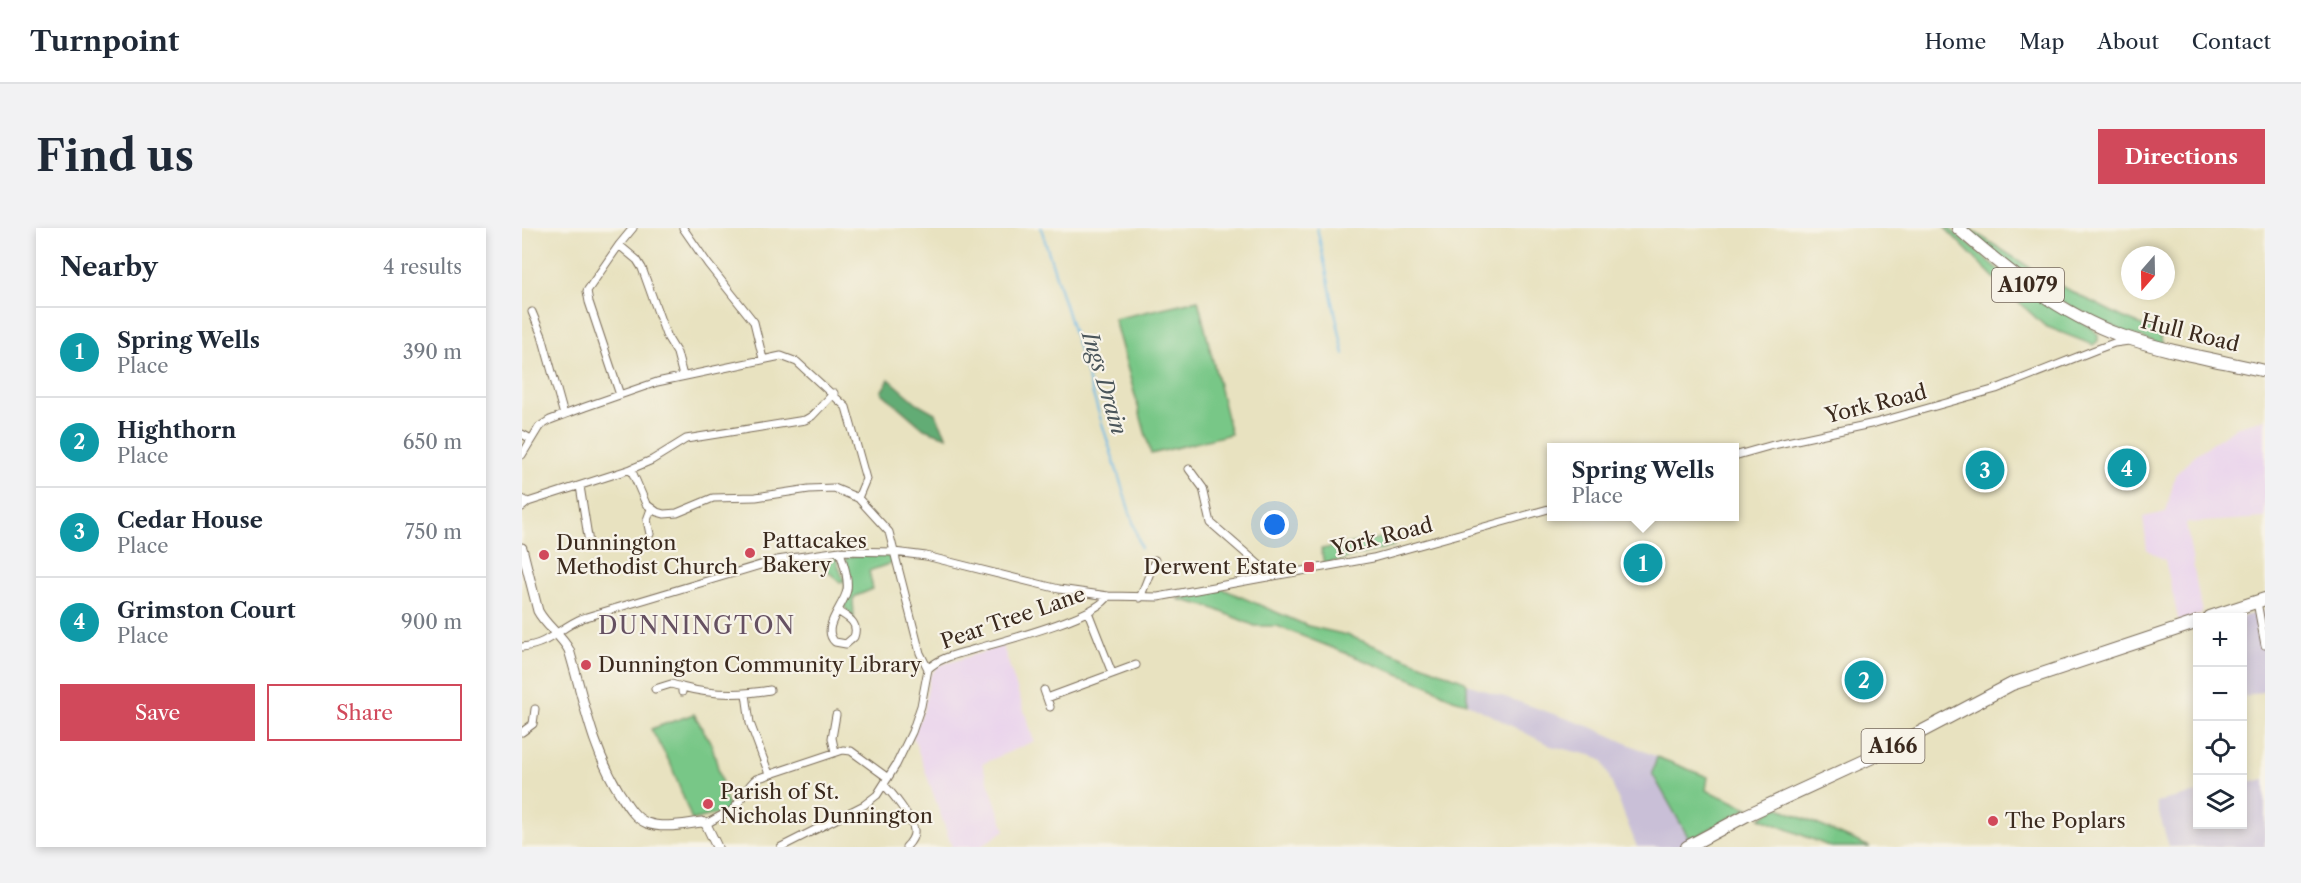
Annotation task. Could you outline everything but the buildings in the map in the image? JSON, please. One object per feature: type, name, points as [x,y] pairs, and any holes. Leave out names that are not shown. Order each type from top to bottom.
[{"type":"highway","name":"Hull Road","points":[[1958,228],[2028,285],[2071,312],[2107,330],[2137,341],[2265,371]]},
{"type":"highway","points":[[2225,613],[2261,601]]},
{"type":"highway","name":"A166","points":[[1687,847],[1764,807],[1875,756],[2012,684],[2193,624]]},
{"type":"street","points":[[620,395],[587,296],[589,285],[633,228]]},
{"type":"street","points":[[683,228],[754,322],[763,360]]},
{"type":"street","points":[[619,244],[637,260],[642,268],[666,335],[677,353],[683,376]]},
{"type":"street","points":[[532,312],[542,336],[564,415]]},
{"type":"street","points":[[2095,350],[2103,342],[2107,330]]},
{"type":"street","name":"York Road","points":[[1739,455],[1875,423],[2025,379],[2114,343],[2137,341]]},
{"type":"street","points":[[522,455],[539,427],[564,415],[657,382],[781,356],[792,358],[842,401],[849,414],[866,479],[858,498]]},
{"type":"street","points":[[524,503],[631,469],[652,460],[686,439],[809,419],[834,393]]},
{"type":"street","points":[[522,434],[531,439]]},
{"type":"street","points":[[631,469],[642,498],[651,509],[657,512],[671,514],[713,498],[747,497],[826,488],[841,489],[858,498],[889,532],[920,653],[928,669],[921,706],[912,732],[877,795],[864,805],[781,847]]},
{"type":"street","points":[[1189,469],[1203,488],[1211,523],[1265,570],[1268,577]]},
{"type":"street","points":[[580,486],[589,543]]},
{"type":"street","points":[[650,534],[647,520],[651,509]]},
{"type":"street","name":"York Road","points":[[1140,598],[1158,597],[1372,558],[1547,509]]},
{"type":"street","points":[[522,548],[538,611],[548,627],[557,634],[569,650],[585,715],[601,757],[612,780],[634,813],[654,825],[702,822],[706,824],[737,807],[751,783],[770,774],[843,750],[851,751],[886,782],[913,826],[914,837],[906,847]]},
{"type":"street","points":[[839,612],[854,622],[856,626],[854,637],[846,644],[835,642],[829,634],[832,621],[839,612],[847,585],[840,551]]},
{"type":"street","points":[[522,647],[540,644],[582,618],[730,573],[777,560],[840,551],[894,552],[926,556],[1059,589],[1140,598],[1155,560]]},
{"type":"street","name":"Pear Tree Lane","points":[[928,669],[950,657],[1088,612],[1104,602],[1108,596]]},
{"type":"street","points":[[2261,601],[2265,645]]},
{"type":"street","points":[[1088,612],[1113,674]]},
{"type":"street","points":[[1047,698],[1136,665]]},
{"type":"street","points":[[655,689],[671,684],[682,689],[709,693],[746,694],[770,690]]},
{"type":"street","points":[[1044,690],[1050,707]]},
{"type":"street","points":[[746,694],[750,723],[770,774]]},
{"type":"street","points":[[522,732],[533,723],[536,709]]},
{"type":"street","points":[[835,752],[832,738],[836,715]]},
{"type":"street","points":[[706,824],[717,847]]},
{"type":"shaded area","points":[[2265,419],[2265,518],[2186,523],[2202,613],[2193,613],[2193,617],[2179,622],[2165,560],[2147,550],[2143,517],[2166,512],[2175,475],[2196,454],[2238,426]]},
{"type":"shaded area","points":[[2265,611],[2265,691],[2247,696],[2247,667],[2247,615]]},
{"type":"shaded area","points":[[1003,646],[1034,741],[982,764],[1005,830],[980,847],[952,847],[913,736],[924,709],[930,676],[938,666]]},
{"type":"shaded area","points":[[1467,684],[1591,727],[1657,757],[1652,773],[1690,840],[1676,847],[1637,847],[1603,761],[1594,756],[1551,746],[1467,703]]},
{"type":"shaded area","points":[[2265,779],[2265,847],[2169,847],[2156,802],[2193,794],[2193,829],[2247,829],[2247,783]]},
{"type":"green space","points":[[1945,228],[1949,228],[2011,280],[2093,329],[2098,335],[2098,341],[2093,345],[2045,326]]},
{"type":"green space","points":[[1963,228],[1968,228],[2049,280],[2122,317],[2159,332],[2163,345],[2127,333],[2054,298]]},
{"type":"green space","points":[[1198,300],[1231,434],[1151,454],[1114,319]]},
{"type":"green space","points":[[889,379],[917,403],[935,413],[947,437],[924,429],[881,392]]},
{"type":"green space","points":[[1391,536],[1394,546],[1324,564],[1321,549]]},
{"type":"green space","points":[[835,556],[844,581],[840,582],[816,559]]},
{"type":"green space","points":[[886,556],[894,562],[869,571],[873,589],[853,599],[854,618],[845,608],[846,557]]},
{"type":"green space","points":[[1223,589],[1308,626],[1347,635],[1465,681],[1467,703],[1277,626],[1255,626],[1210,607],[1177,599]]},
{"type":"green space","points":[[694,714],[712,745],[729,811],[692,820],[671,765],[651,729]]},
{"type":"green space","points":[[1657,757],[1708,777],[1706,790],[1748,808],[1690,840],[1652,773]]},
{"type":"green space","points":[[1777,807],[1870,847],[1831,847],[1760,818]]},
{"type":"waterway","name":"Ings Drain","points":[[1041,228],[1141,548]]},
{"type":"waterway","points":[[1317,228],[1344,354]]},
{"type":"place","name":"Grimston Court","points":[[2127,468]]},
{"type":"place","name":"Cedar House","points":[[1985,470]]},
{"type":"place","name":"Pattacakes Bakery","points":[[750,553]]},
{"type":"place","name":"Dunnington Methodist Church","points":[[544,555]]},
{"type":"place","name":"Spring Wells","points":[[1643,563]]},
{"type":"place","name":"Derwent Estate","points":[[1309,567]]},
{"type":"place","name":"Dunnington Community Library","points":[[586,665]]},
{"type":"place","name":"Highthorn","points":[[1864,680]]},
{"type":"place","name":"Parish of St. Nicholas Dunnington","points":[[708,804]]},
{"type":"place","name":"The Poplars","points":[[1993,821]]},
{"type":"district","name":"DUNNINGTON","points":[[697,626]]}]
